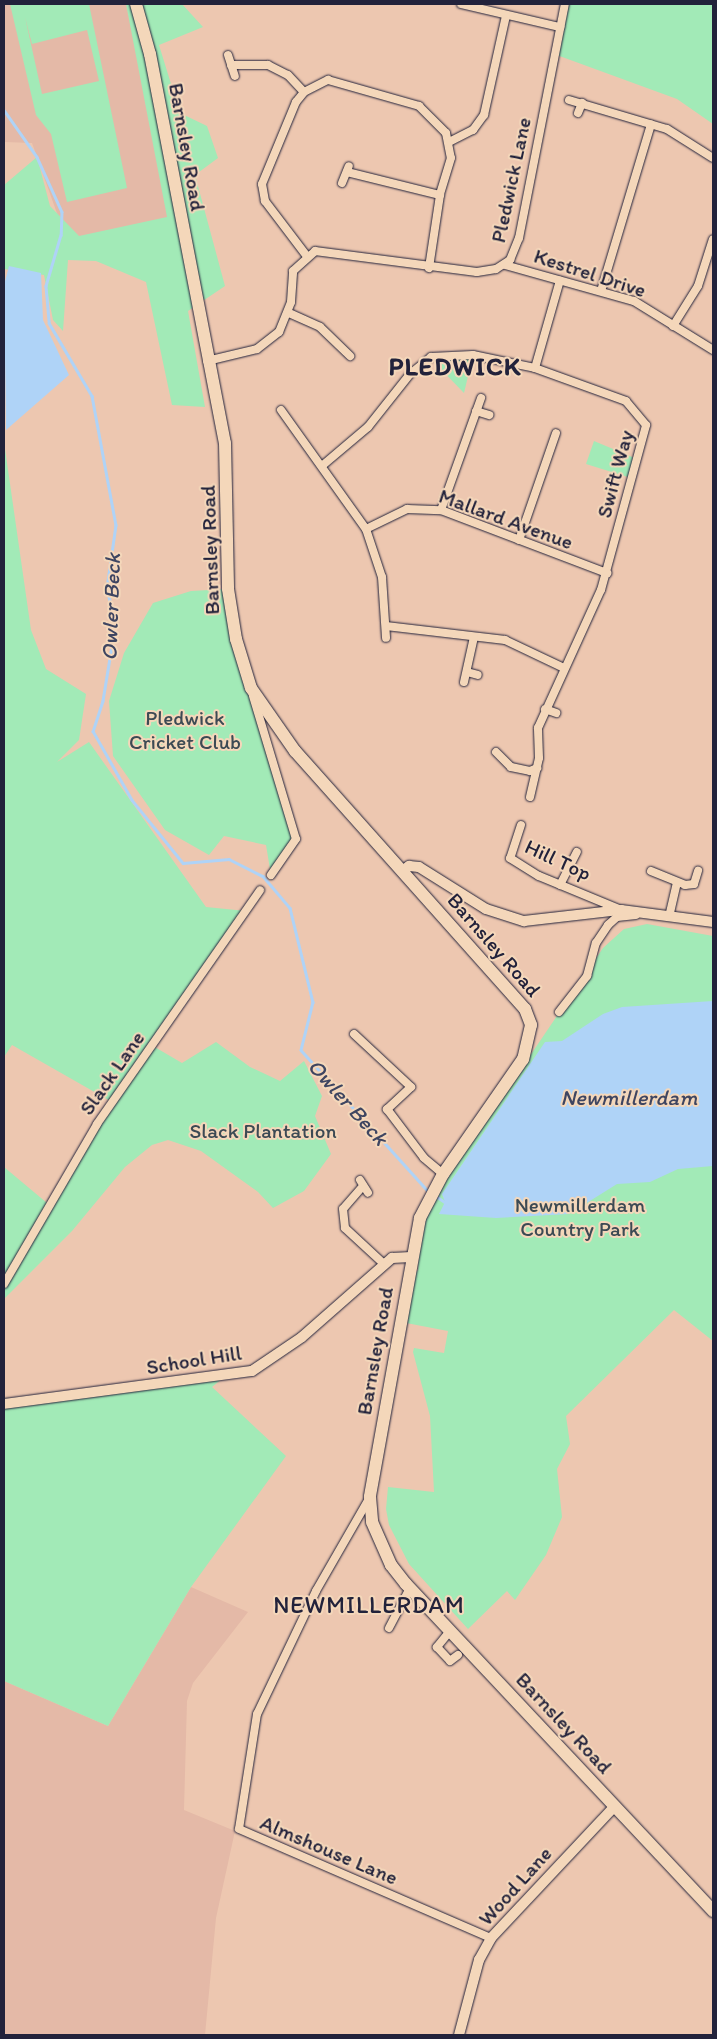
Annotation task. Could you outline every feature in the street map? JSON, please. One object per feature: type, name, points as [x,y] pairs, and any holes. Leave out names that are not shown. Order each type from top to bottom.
[{"type":"main road","name":"Barnsley Road","points":[[136,4],[150,54],[207,361],[225,443],[228,589],[236,639],[252,688],[295,750],[525,1009],[531,1025],[523,1058],[432,1193],[410,1257],[370,1496],[380,1544],[410,1588],[713,1911]]},
{"type":"street","points":[[461,4],[506,16],[560,27]]},
{"type":"street","name":"Pledwick Lane","points":[[306,255],[325,249],[430,268],[477,272],[505,265],[519,238],[565,4]]},
{"type":"street","points":[[449,142],[473,130],[484,115],[506,16]]},
{"type":"street","points":[[228,55],[235,76]]},
{"type":"street","points":[[231,65],[268,65],[288,75],[304,92]]},
{"type":"street","points":[[207,361],[257,349],[279,332],[289,313],[293,271],[306,255],[262,192],[272,155],[304,92],[328,80],[419,106],[439,123],[449,142],[450,158],[440,195],[430,268]]},
{"type":"street","points":[[569,100],[675,133],[713,158]]},
{"type":"street","points":[[578,113],[582,103]]},
{"type":"street","points":[[601,291],[651,124]]},
{"type":"street","points":[[342,183],[348,169],[440,195]]},
{"type":"street","points":[[673,326],[695,293],[711,260],[713,239]]},
{"type":"street","name":"Kestrel Drive","points":[[505,265],[634,301],[713,350]]},
{"type":"street","points":[[535,368],[560,280]]},
{"type":"street","points":[[289,313],[320,327],[350,356]]},
{"type":"street","name":"Swift Way","points":[[323,465],[368,427],[410,374],[431,357],[473,355],[535,368],[596,386],[634,405],[644,416],[645,434],[607,573],[541,719],[537,768],[530,797]]},
{"type":"street","points":[[441,510],[481,398]]},
{"type":"street","points":[[281,410],[323,465],[366,529],[382,577],[386,638]]},
{"type":"street","points":[[476,411],[488,416]]},
{"type":"street","points":[[519,540],[549,441],[556,433]]},
{"type":"street","name":"Mallard Avenue","points":[[366,529],[407,509],[441,510],[607,573]]},
{"type":"street","points":[[386,626],[519,643],[564,668]]},
{"type":"street","points":[[464,682],[474,636]]},
{"type":"street","points":[[467,672],[478,675]]},
{"type":"street","points":[[252,688],[296,839],[271,875]]},
{"type":"street","points":[[545,708],[556,713]]},
{"type":"street","points":[[496,752],[511,766],[530,771],[537,768]]},
{"type":"street","name":"Hill Top","points":[[521,825],[510,858],[560,885],[621,910]]},
{"type":"street","points":[[560,885],[577,852]]},
{"type":"street","points":[[402,871],[409,866],[419,868],[486,909],[524,921],[621,910],[713,922]]},
{"type":"street","points":[[651,871],[678,883],[694,884],[698,871]]},
{"type":"street","points":[[669,917],[678,883]]},
{"type":"street","name":"Slack Lane","points":[[4,1284],[47,1203],[97,1124],[260,890]]},
{"type":"street","points":[[559,1012],[587,976],[596,943],[608,924],[617,917],[641,914]]},
{"type":"street","points":[[354,1034],[411,1086],[387,1109],[424,1158],[443,1174]]},
{"type":"street","points":[[364,1186],[343,1209],[345,1228],[385,1265]]},
{"type":"street","name":"School Hill","points":[[4,1404],[252,1371],[302,1337],[392,1258],[410,1257]]},
{"type":"street","name":"Almshouse Lane","points":[[370,1496],[316,1591],[258,1714],[239,1829],[491,1938]]},
{"type":"street","points":[[389,1628],[410,1588]]},
{"type":"street","points":[[450,1631],[436,1647],[450,1661],[458,1655]]},
{"type":"street","name":"Wood Lane","points":[[459,2035],[480,1960],[491,1938],[614,1806]]},
{"type":"shaded area","points":[[4,4],[136,4],[187,265],[70,250],[32,143],[4,142]]},
{"type":"shaded area","points":[[191,1587],[248,1612],[193,1683],[187,1701],[184,1810],[235,1831],[216,1918],[205,2035],[4,2035],[4,1681],[108,1726]]},
{"type":"green space","points":[[10,4],[89,4],[127,188],[67,202],[51,134],[36,115]],"holes":[[[25,17],[32,44],[87,30],[99,81],[42,94]]]},
{"type":"green space","points":[[126,4],[182,4],[203,27],[159,45],[180,113],[207,126],[218,158],[195,175],[225,286],[188,311],[205,407],[172,405],[146,282],[96,261],[68,260],[63,331],[53,320],[44,275],[4,269],[4,185],[37,157],[50,206],[79,236],[167,217]]},
{"type":"green space","points":[[565,4],[713,4],[713,124],[677,99],[554,54]]},
{"type":"green space","points":[[473,355],[464,393],[430,358]]},
{"type":"green space","points":[[594,441],[637,459],[631,478],[586,464]]},
{"type":"green space","name":"Slack Plantation","points":[[4,442],[31,630],[46,669],[86,694],[79,740],[57,762],[89,742],[206,907],[246,911],[153,1046],[182,1063],[216,1042],[250,1067],[280,1081],[304,1061],[322,1096],[315,1116],[331,1154],[304,1191],[273,1208],[258,1192],[201,1151],[168,1140],[152,1145],[125,1167],[72,1231],[4,1299],[4,1167],[47,1203],[112,1102],[12,1045],[4,1057]]},
{"type":"green space","name":"Pledwick Cricket Club","points":[[228,589],[296,839],[271,875],[266,845],[224,836],[209,855],[165,830],[113,756],[109,701],[124,653],[153,603],[191,591]]},
{"type":"green space","name":"Newmillerdam Country Park","points":[[647,924],[713,936],[713,1341],[674,1310],[566,1416],[570,1444],[557,1469],[562,1517],[546,1555],[515,1600],[507,1591],[468,1629],[409,1564],[389,1525],[386,1509],[388,1487],[434,1492],[430,1416],[413,1352],[414,1348],[444,1353],[448,1331],[401,1322],[408,1279],[418,1270],[420,1218],[603,948],[624,929]]},
{"type":"green space","points":[[223,1378],[212,1387],[286,1456],[191,1587],[108,1726],[4,1681],[4,1404]]},
{"type":"water","points":[[9,266],[41,273],[43,320],[69,375],[6,430],[4,285]]},
{"type":"water","name":"Newmillerdam","points":[[713,1001],[713,1166],[678,1169],[650,1182],[617,1184],[569,1214],[496,1218],[439,1214],[445,1202],[442,1194],[545,1042],[562,1041],[603,1014],[622,1007]]},
{"type":"waterway","name":"Owler Beck","points":[[4,110],[37,157],[62,212],[61,235],[46,286],[49,323],[92,396],[116,525],[107,588],[114,619],[111,652],[103,701],[93,731],[132,800],[183,863],[229,859],[263,876],[290,908],[313,1002],[301,1050],[429,1192]]},
{"type":"waterway","name":"Owler Beck","points":[[436,1196],[445,1202]]},
{"type":"district","name":"PLEDWICK","points":[[455,367]]},
{"type":"district","name":"NEWMILLERDAM","points":[[369,1605]]}]
